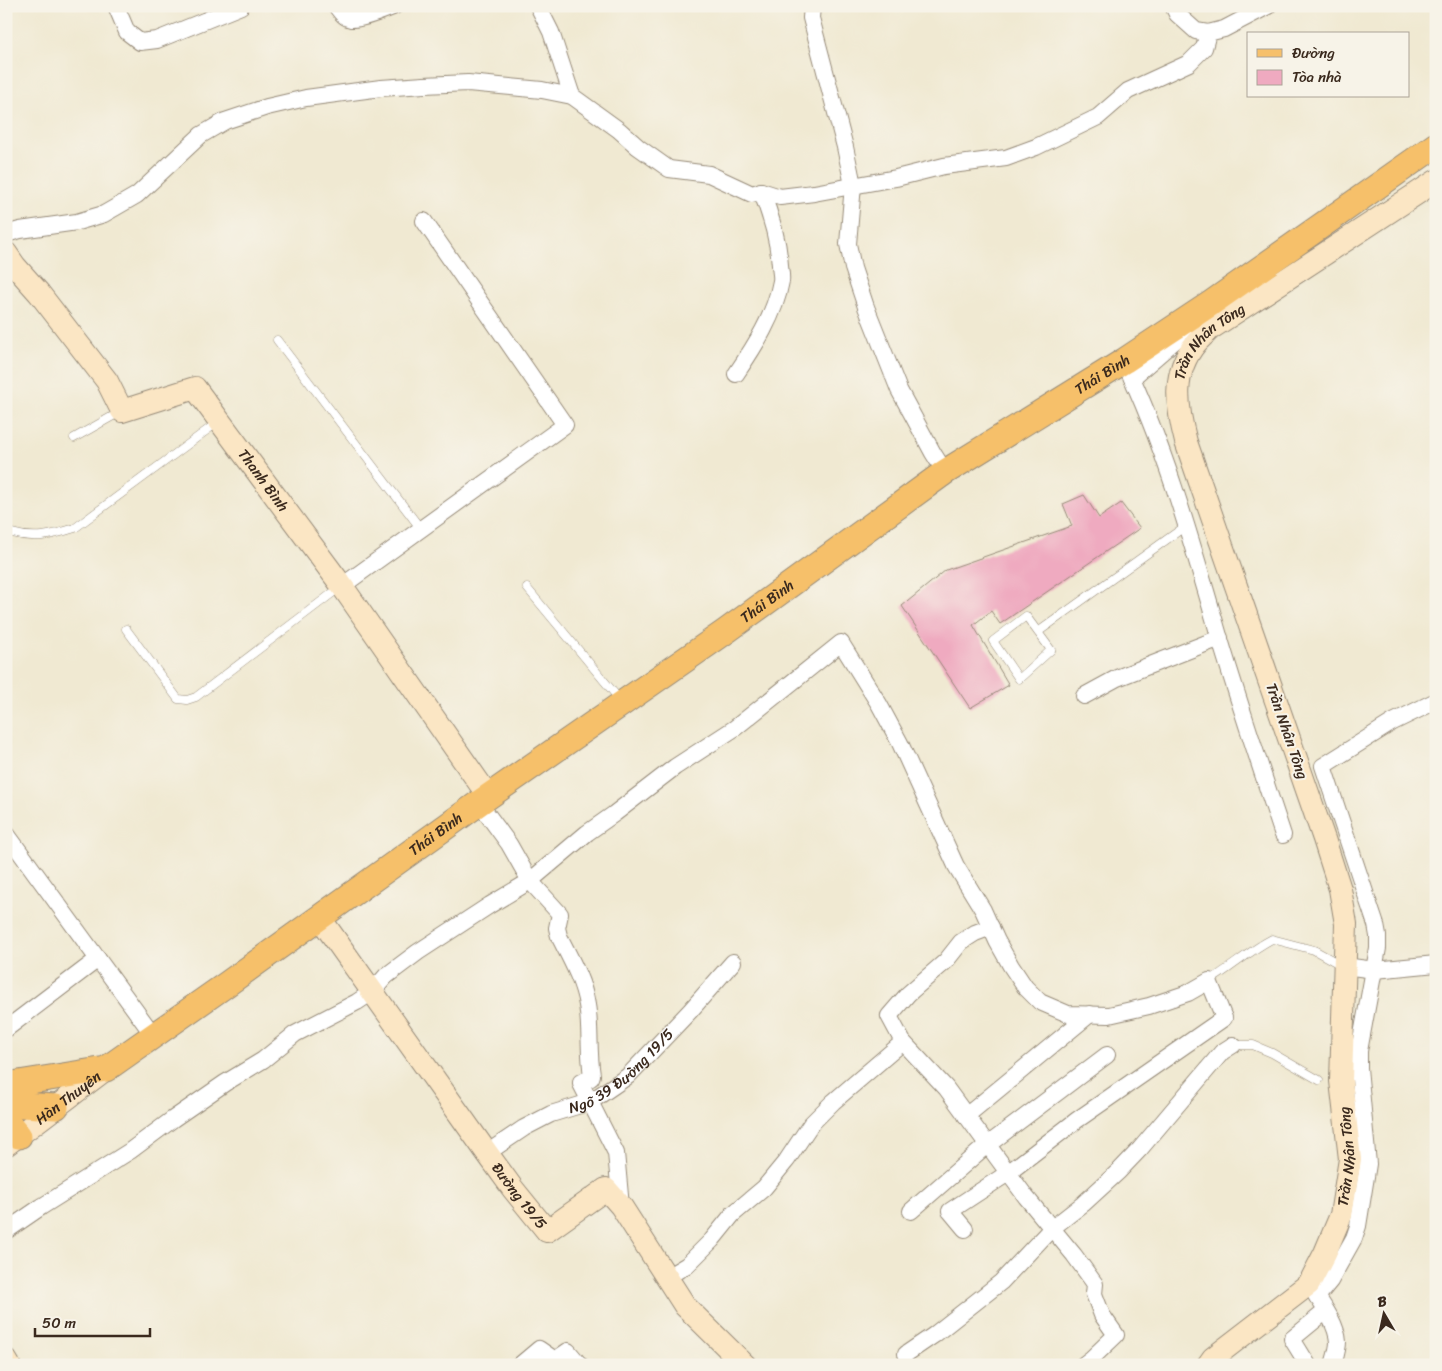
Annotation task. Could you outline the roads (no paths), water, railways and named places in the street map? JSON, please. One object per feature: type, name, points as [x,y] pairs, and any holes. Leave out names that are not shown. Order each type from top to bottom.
[{"type":"main road","name":"Thái Bình","points":[[106,1069],[484,800],[725,632],[946,472],[1128,370],[1210,304],[1436,145]]},
{"type":"main road","points":[[6,1085],[106,1069]]},
{"type":"main road","points":[[6,1104],[56,1107]]},
{"type":"street","points":[[116,6],[127,32],[140,42],[157,40],[241,6]]},
{"type":"street","points":[[336,6],[342,14],[352,19],[395,6]]},
{"type":"street","points":[[538,6],[551,32],[572,96]]},
{"type":"street","points":[[812,6],[811,18],[853,185],[848,244],[853,268],[866,307],[899,390],[933,453],[946,472]]},
{"type":"street","points":[[1173,6],[1177,14],[1196,31],[1208,32],[1224,29],[1268,6]]},
{"type":"street","points":[[6,234],[20,230],[77,222],[104,214],[137,195],[201,135],[225,121],[306,98],[365,89],[468,83],[542,90],[572,96],[669,169],[709,174],[752,194],[761,191],[780,197],[814,192],[896,178],[944,166],[1006,158],[1036,147],[1098,117],[1128,91],[1190,63],[1204,48],[1208,32]]},
{"type":"street","name":"Trần Nhân Tông","points":[[1208,1365],[1213,1358],[1313,1290],[1341,1215],[1350,1159],[1341,1080],[1346,924],[1340,889],[1186,442],[1177,400],[1180,376],[1186,359],[1195,344],[1210,329],[1436,181]]},
{"type":"street","points":[[736,374],[756,344],[774,305],[781,279],[779,252],[771,216],[761,191]]},
{"type":"street","points":[[342,586],[565,425],[424,221]]},
{"type":"street","points":[[6,253],[107,381],[122,411]]},
{"type":"street","points":[[1236,313],[1223,311],[1207,314],[1128,370],[1156,435],[1187,525],[1220,638],[1283,835]]},
{"type":"street","name":"Thanh Bình","points":[[122,411],[195,388],[342,586],[484,800]]},
{"type":"street","points":[[1084,696],[1117,678],[1220,638]]},
{"type":"street","points":[[6,1232],[130,1151],[225,1083],[263,1060],[296,1034],[372,992],[386,976],[418,952],[530,881],[586,833],[675,767],[735,728],[841,643],[879,704],[900,743],[956,866],[983,910],[1010,966],[1025,987],[1040,1002],[1068,1014],[1109,1015],[1149,1006],[1188,993],[1209,981],[1224,1018],[1077,1120],[1008,1173],[950,1211],[965,1229]]},
{"type":"street","points":[[1332,1365],[1338,1342],[1332,1322],[1313,1290],[1330,1281],[1354,1238],[1358,1226],[1368,1164],[1358,1051],[1375,970],[1378,936],[1376,924],[1322,766],[1393,722],[1436,701]]},
{"type":"street","points":[[484,800],[530,881],[560,914],[559,936],[582,982],[587,1004],[592,1075],[591,1078],[581,1083],[616,1153],[621,1206]]},
{"type":"street","points":[[6,833],[154,1036]]},
{"type":"street","name":"Đường 19/5","points":[[320,918],[487,1154],[548,1231],[606,1189],[621,1206],[685,1306],[745,1365]]},
{"type":"street","points":[[990,927],[961,942],[946,961],[908,994],[889,1016],[903,1042],[946,1088],[1008,1173],[1095,1284],[1094,1294],[1102,1314],[1116,1335],[1083,1365]]},
{"type":"street","points":[[6,1029],[98,959]]},
{"type":"street","name":"Ngõ 39 Đường 19/5","points":[[487,1154],[524,1128],[551,1114],[590,1102],[628,1076],[690,1011],[733,962]]},
{"type":"street","points":[[1344,966],[1375,970],[1436,964]]},
{"type":"street","points":[[966,1116],[1090,1014]]},
{"type":"street","points":[[667,1277],[687,1265],[712,1240],[733,1214],[764,1188],[787,1160],[810,1124],[903,1042]]},
{"type":"street","points":[[906,1354],[934,1335],[1001,1282],[1051,1229],[1083,1204],[1119,1171],[1222,1052],[1233,1045]]},
{"type":"street","points":[[911,1211],[987,1145],[1107,1055]]},
{"type":"street","name":"Hàn Thuyên","points":[[10,1133],[56,1107],[106,1069]]},
{"type":"street","points":[[1308,1365],[1292,1339],[1326,1311]]},
{"type":"street","points":[[520,1365],[539,1349],[555,1360],[568,1351],[580,1365]]},
{"type":"street","points":[[6,1360],[9,1365]]},
{"type":"lane","points":[[277,340],[421,529]]},
{"type":"lane","points":[[74,438],[122,411]]},
{"type":"lane","points":[[12,534],[25,537],[41,536],[57,534],[75,528],[220,420]]},
{"type":"lane","points":[[1038,632],[1187,525]]},
{"type":"lane","points":[[126,629],[178,699],[187,700],[196,697],[342,586]]},
{"type":"lane","points":[[527,588],[623,703]]},
{"type":"lane","points":[[1026,616],[1038,632],[1051,650],[1019,679],[992,641],[1026,616]]},
{"type":"lane","points":[[1209,981],[1226,971],[1254,949],[1272,939],[1314,950],[1344,966]]},
{"type":"lane","points":[[1233,1045],[1253,1045],[1272,1053],[1319,1080]]}]
